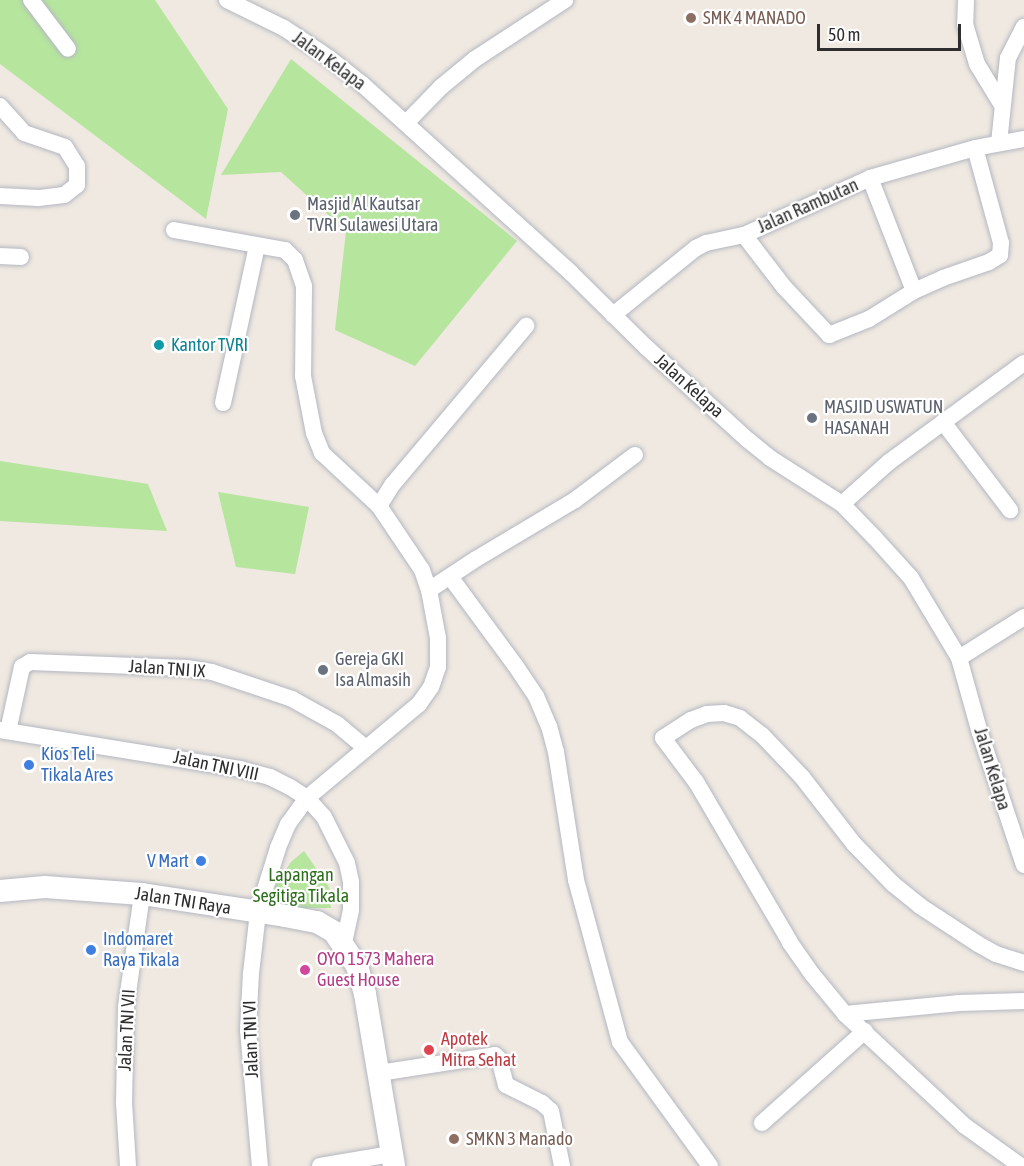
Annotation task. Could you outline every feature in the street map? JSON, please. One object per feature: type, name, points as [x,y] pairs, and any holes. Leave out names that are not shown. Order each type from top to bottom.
[{"type":"main road","name":"Jalan TNI Raya","points":[[0,891],[45,887],[142,894],[317,922],[334,932],[344,942],[357,966],[365,994],[392,1160]]},
{"type":"street","points":[[30,0],[68,49]]},
{"type":"street","name":"Jalan Kelapa","points":[[227,0],[284,28],[328,58],[407,122],[770,458],[842,504],[911,578],[959,657],[980,733],[1024,863]]},
{"type":"street","points":[[407,122],[441,87],[475,59],[565,0]]},
{"type":"street","points":[[966,1],[965,24],[977,64],[1002,105]]},
{"type":"street","points":[[999,143],[1008,58],[1024,27]]},
{"type":"street","points":[[0,106],[24,133],[65,147],[77,166],[77,185],[64,195],[38,198],[0,196]]},
{"type":"street","name":"Jalan Rambutan","points":[[613,315],[696,248],[744,235],[870,178],[975,147],[1024,139]]},
{"type":"street","points":[[744,235],[784,287],[829,334],[869,319],[914,291],[989,262],[1000,255],[1001,243],[975,147]]},
{"type":"street","points":[[870,178],[914,291]]},
{"type":"street","name":"Jalan TNI VI","points":[[174,230],[285,250],[299,267],[304,286],[303,376],[307,410],[322,453],[379,506],[422,570],[429,590],[438,638],[438,667],[432,687],[419,704],[307,798],[288,824],[258,912],[251,973],[248,1030],[260,1166]]},
{"type":"street","points":[[223,403],[257,246]]},
{"type":"street","points":[[0,256],[21,257]]},
{"type":"street","points":[[379,506],[393,484],[526,326]]},
{"type":"street","points":[[842,504],[889,462],[1024,363]]},
{"type":"street","points":[[943,422],[1010,510]]},
{"type":"street","points":[[429,590],[451,578],[476,559],[575,501],[635,456]]},
{"type":"street","points":[[451,578],[510,656],[536,696],[549,726],[556,752],[576,880],[620,1042],[710,1166]]},
{"type":"street","points":[[959,657],[1024,617]]},
{"type":"street","name":"Jalan TNI IX","points":[[4,730],[22,667],[38,661],[187,668],[212,672],[292,699],[337,724],[366,748]]},
{"type":"street","points":[[1021,1166],[965,1126],[845,1014],[801,958],[696,782],[663,738],[691,720],[707,714],[724,713],[740,718],[762,735],[802,777],[854,844],[893,884],[920,906],[978,944],[996,954],[1024,963]]},
{"type":"street","name":"Jalan TNI VIII","points":[[4,730],[240,768],[270,777],[307,798],[324,816],[347,863],[351,882],[351,910],[344,942]]},
{"type":"street","name":"Jalan TNI VII","points":[[128,1166],[124,1103],[125,1026],[142,894]]},
{"type":"street","points":[[845,1014],[959,1003],[1024,1000]]},
{"type":"street","points":[[762,1123],[865,1031]]},
{"type":"street","points":[[379,1073],[495,1055],[499,1059],[506,1085],[542,1102],[551,1111],[562,1166]]},
{"type":"street","points":[[320,1166],[392,1160]]},
{"type":"green space","points":[[0,0],[155,0],[228,109],[206,219],[0,64]]},
{"type":"green space","points":[[291,59],[517,241],[415,366],[335,330],[346,231],[281,172],[221,175]]},
{"type":"green space","points":[[0,461],[148,484],[167,531],[0,521]]},
{"type":"green space","points":[[218,492],[309,507],[295,574],[236,567]]},
{"type":"green space","name":"Lapangan Segitiga Tikala","points":[[304,851],[329,887],[331,908],[270,908],[274,888],[291,862]]},
{"type":"place","name":"SMK 4 MANADO","points":[[691,18]]},
{"type":"place","name":"Masjid Al Kautsar TVRI Sulawesi Utara","points":[[295,215]]},
{"type":"place","name":"Kantor TVRI","points":[[159,345]]},
{"type":"place","name":"MASJID USWATUN HASANAH","points":[[812,418]]},
{"type":"place","name":"Gereja GKI Isa Almasih","points":[[323,670]]},
{"type":"place","name":"Kios Teli Tikala Ares","points":[[29,765]]},
{"type":"place","name":"V Mart","points":[[201,861]]},
{"type":"place","name":"Indomaret Raya Tikala","points":[[91,950]]},
{"type":"place","name":"OYO 1573 Mahera Guest House","points":[[305,970]]},
{"type":"place","name":"Apotek Mitra Sehat","points":[[429,1050]]},
{"type":"place","name":"SMKN 3 Manado","points":[[454,1139]]}]
